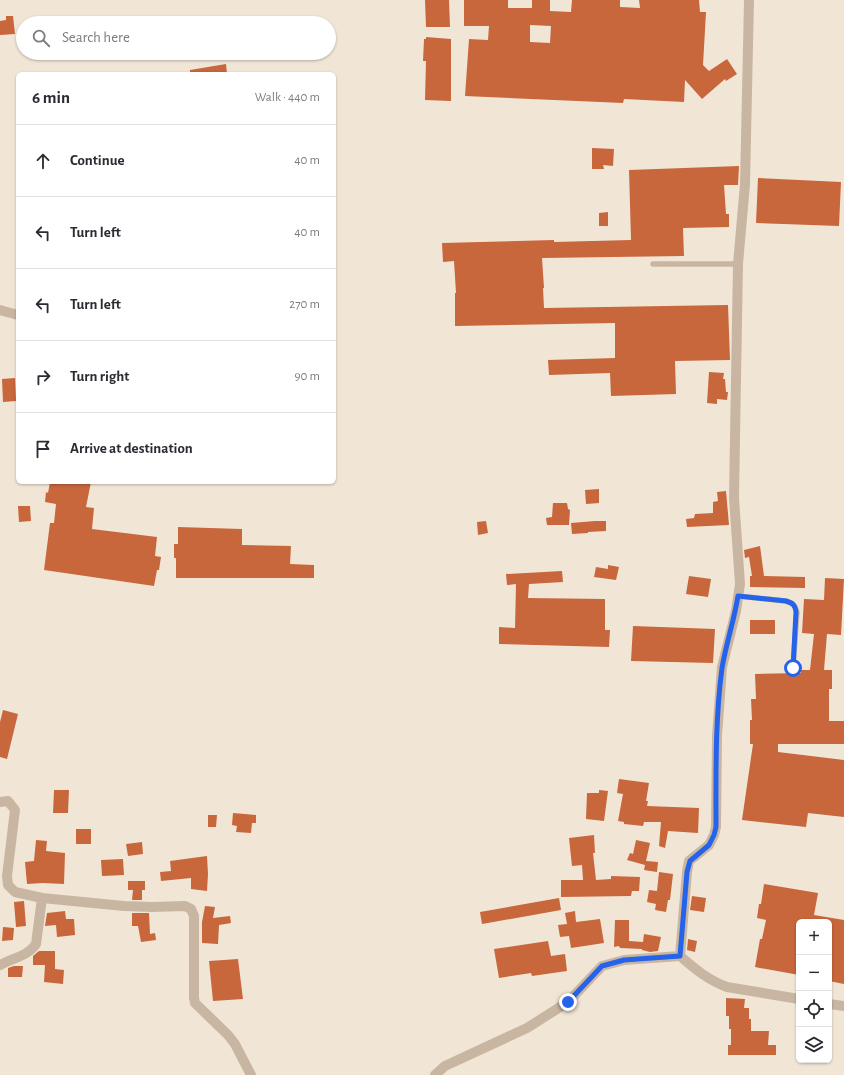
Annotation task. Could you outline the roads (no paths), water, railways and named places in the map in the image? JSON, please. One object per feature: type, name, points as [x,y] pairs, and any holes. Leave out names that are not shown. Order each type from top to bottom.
[{"type":"street","points":[[680,956],[687,872],[690,861],[709,845],[716,827],[717,736],[722,667],[740,584],[734,498],[738,264],[745,184],[749,0]]},
{"type":"street","points":[[0,310],[16,314]]},
{"type":"street","points":[[0,802],[8,802],[15,810],[7,876],[8,885],[15,892],[42,898],[124,906],[185,906],[191,909],[194,916],[195,1003],[228,1035],[235,1044],[251,1075]]},
{"type":"street","points":[[0,965],[25,955],[33,949],[36,944],[42,898]]},
{"type":"street","points":[[435,1075],[445,1066],[527,1028],[568,1002],[602,966],[624,960],[680,956],[704,976],[716,983],[727,987],[796,998]]},
{"type":"street","points":[[832,1004],[844,1006]]},
{"type":"lane","points":[[653,264],[738,264]]},
{"type":"lane","points":[[738,596],[786,601],[791,602],[795,606],[793,668]]}]
